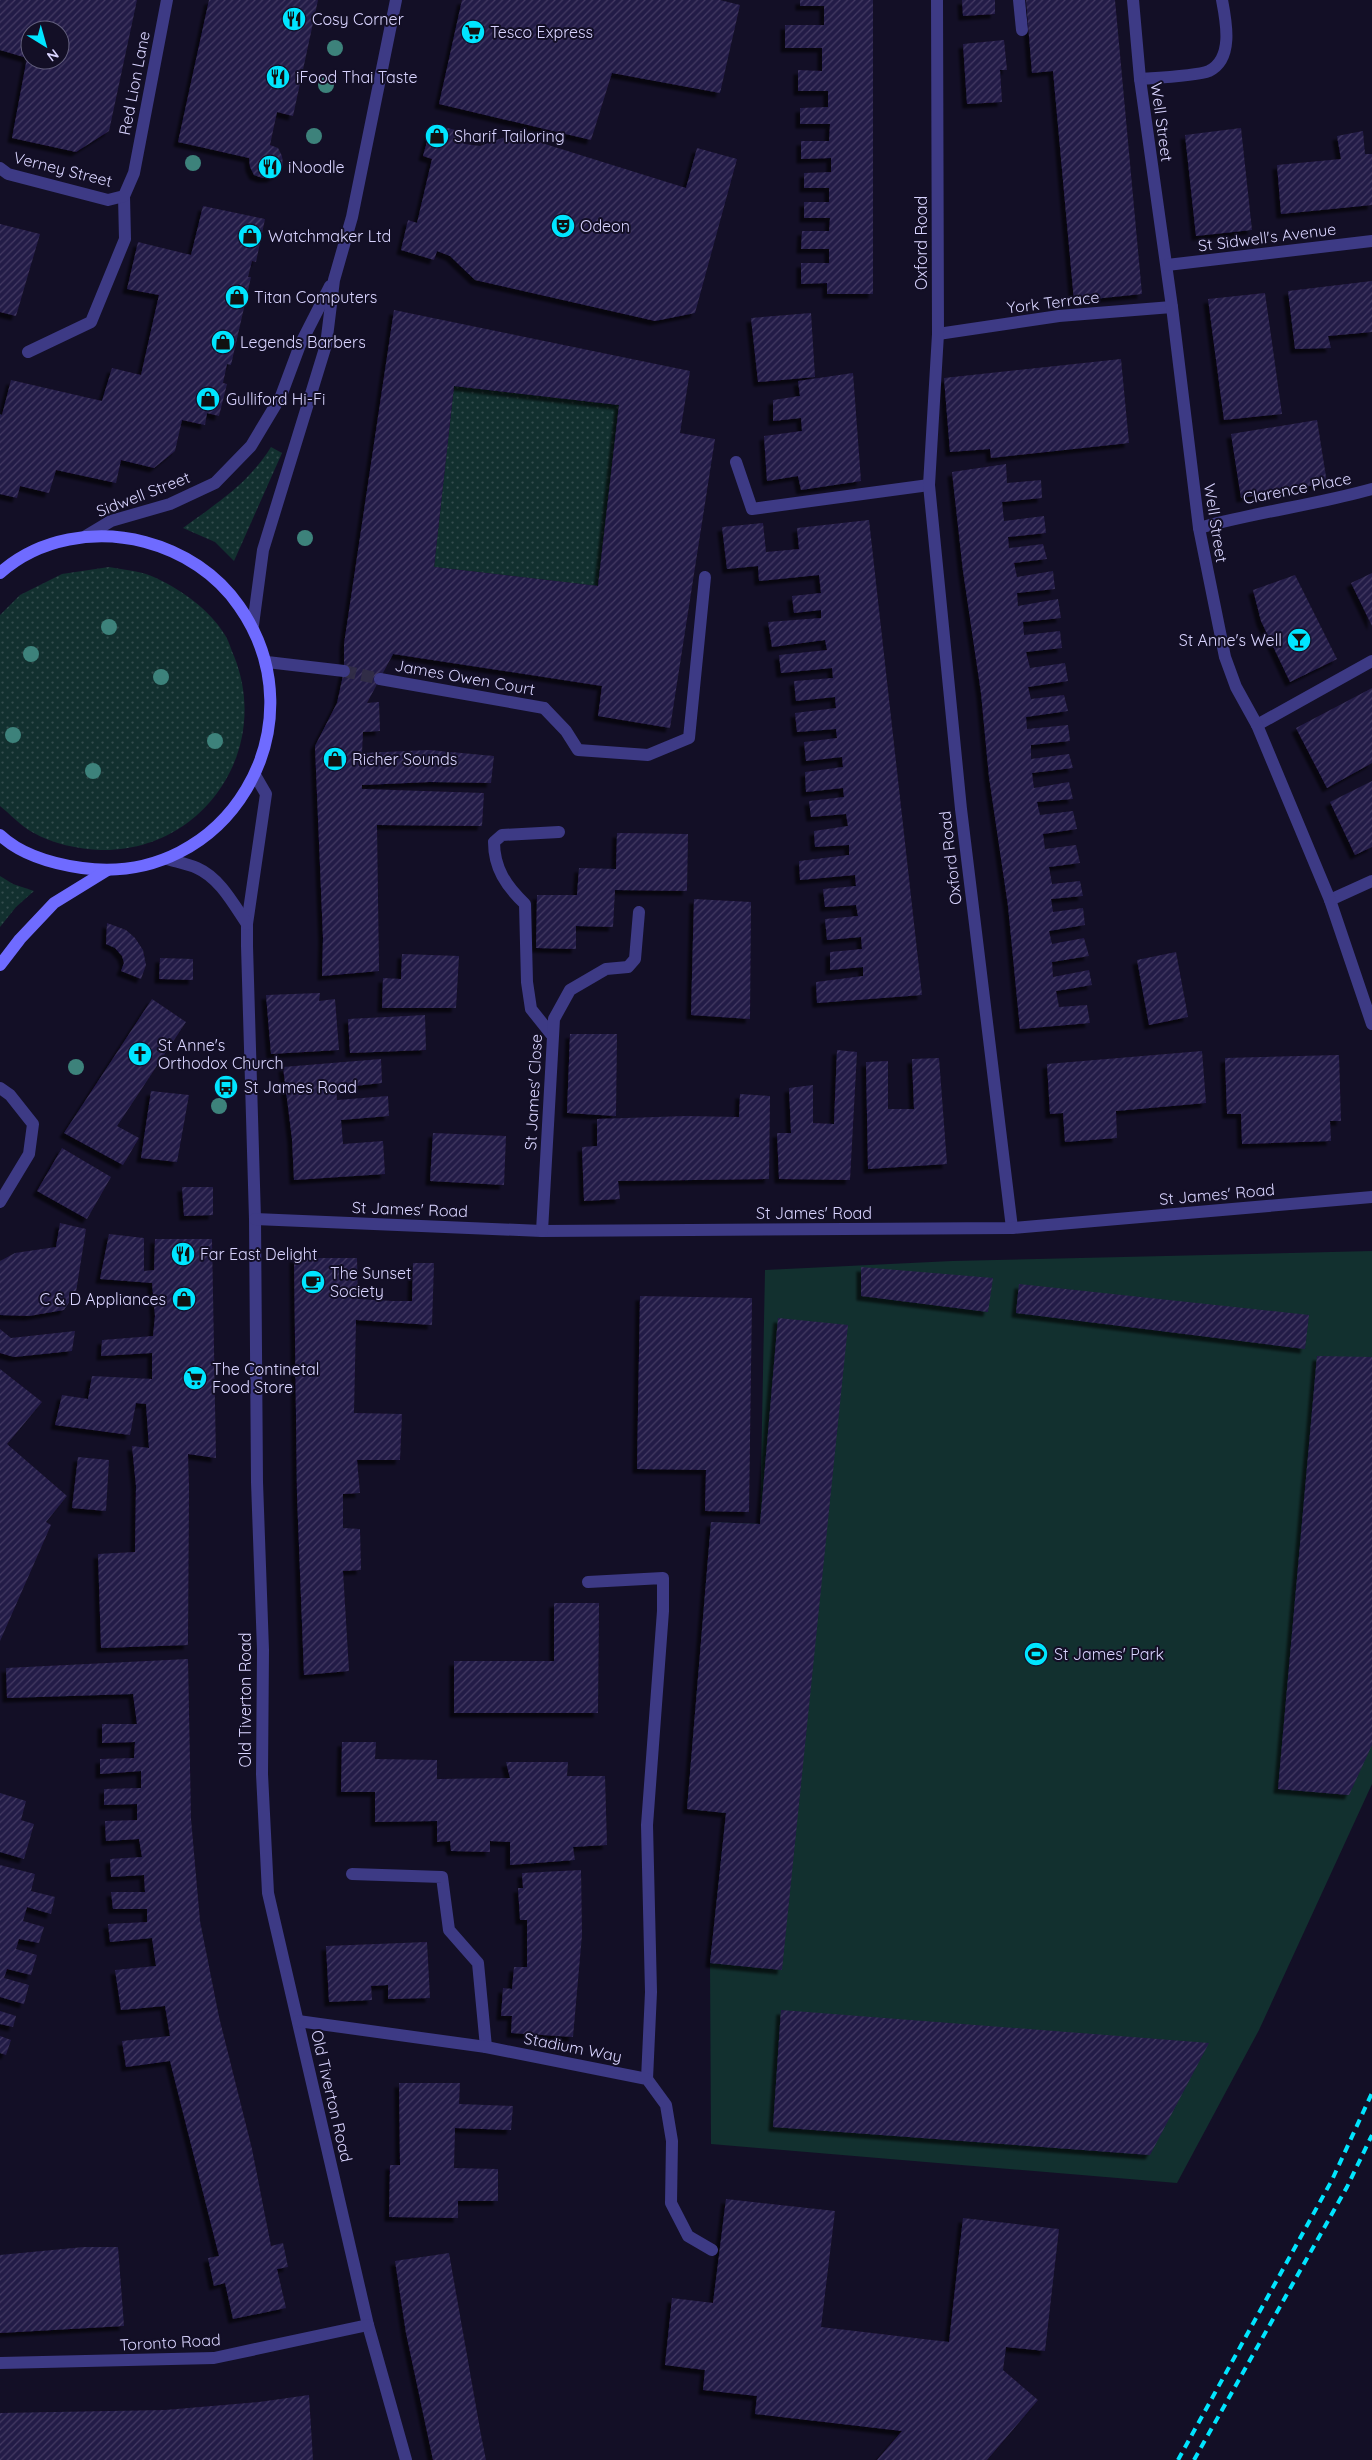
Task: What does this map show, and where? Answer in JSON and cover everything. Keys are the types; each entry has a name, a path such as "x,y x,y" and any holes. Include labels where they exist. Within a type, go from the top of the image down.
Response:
{"main road":[{"path":"0,835 7,841 54,864 106,871 137,868 167,859 209,833 233,810 255,775 268,738 272,700 266,662 252,625 229,592 200,565 165,547 126,537 86,536 46,545 3,566"},
{"path":"0,965 20,939 54,903 106,871"}],"street":[{"name":"Red Lion Lane","path":"134,173 167,0"},
{"name":"Sidwell Street","path":"252,625 264,550 326,344 334,280 352,217 396,0"},
{"name":"Oxford Road","path":"936,0 938,334 929,485 961,809 1012,1228"},
{"path":"1019,0 1022,30"},
{"name":"Well Street","path":"1134,0 1140,79 1167,265 1199,528 1225,657 1236,686 1257,725 1330,900 1372,1024"},
{"path":"1140,79 1209,71 1223,56 1227,28 1222,0"},
{"name":"Verney Street","path":"0,168 8,174 108,200 124,196 134,173"},
{"path":"28,352 91,322 124,239 124,196"},
{"name":"St Sidwell's Avenue","path":"1167,265 1372,241"},
{"name":"Sidwell Street","path":"86,536 112,521 170,504 214,483 251,446 281,396 300,345 334,280"},
{"name":"York Terrace","path":"938,334 1059,316 1172,307"},
{"path":"736,462 752,509 929,485"},
{"name":"Clarence Place","path":"1199,528 1242,516 1338,498 1372,489"},
{"name":"James Owen Court","path":"380,680 544,708 566,731 578,750 648,755 689,738 705,577"},
{"path":"1257,725 1372,661"},
{"path":"266,662 344,671"},
{"name":"Old Tiverton Road","path":"255,775 266,794 248,924 255,1219 256,1482 263,1650 262,1784 268,1893 368,2325 406,2460"},
{"path":"551,1034 531,1010 527,982 525,904 503,879 494,859 494,842 502,835 559,832"},
{"path":"167,859 198,869 210,877 222,889 248,924"},
{"path":"1330,900 1372,882"},
{"name":"St James' Close","path":"542,1231 551,1034 554,1019 570,990 606,969 628,967 635,959 639,912"},
{"path":"0,1088 10,1095 33,1124 29,1154 0,1202"},
{"name":"St James' Road","path":"255,1219 542,1231 1012,1228 1372,1197"},
{"path":"588,1582 663,1578 663,1611 647,1825 651,1992 647,2079 666,2104 672,2141 671,2203 688,2236 712,2250"},
{"path":"352,1874 442,1877 448,1930 478,1963 486,2047"},
{"name":"Stadium Way","path":"298,2022 486,2047 647,2079"},
{"name":"Toronto Road","path":"0,2363 214,2358 368,2325"}],"green space":[{"path":"454,386 619,405 598,586 434,567"},
{"path":"271,447 282,453 234,561 215,542 183,528 242,482"},
{"path":"109,567 139,572 156,578 195,602 219,626 234,656 243,691 244,726 236,759 220,789 198,814 170,834 138,846 101,850 66,845 48,840 24,827 0,806 0,615 20,595 62,574"},
{"path":"0,876 13,884 34,891 16,907 0,927"},
{"name":"St James' Park","path":"1372,1251 1372,1784 1259,2030 1177,2183 711,2144 710,1963 726,1813 687,1809 711,1522 760,1524 765,1270 952,1261"}],"building":[{"path":"0,0 137,0 109,131 76,152 12,138 25,70 70,70 70,20 20,20 20,56 0,50"},
{"path":"209,0 318,0 293,116 277,112 270,145 278,148 282,156 283,165 279,173 271,178 262,178 254,175 250,167 249,158 178,142"},
{"path":"462,0 720,0 740,5 720,93 612,73 591,140 439,104"},
{"path":"800,0 873,0 873,294 827,294 827,283 801,284 801,263 829,263 829,249 801,249 802,231 829,231 830,218 804,218 804,202 829,202 829,188 804,188 804,173 831,172 831,158 801,159 801,141 829,141 830,124 800,124 800,108 828,107 828,91 798,91 798,70 822,71 822,48 785,48 785,25 824,25 824,6 800,6"},
{"path":"962,0 995,0 995,14 963,16"},
{"path":"1026,0 1115,0 1142,294 1074,301 1053,71 1032,73"},
{"path":"1004,40 1007,70 1000,70 1002,102 967,104 963,44"},
{"name":"Odeon","path":"432,124 467,133 465,144 480,146 513,134 686,188 697,148 737,159 695,313 655,321 475,280 450,256 437,251 434,260 401,250 408,220 417,223 432,159 423,156"},
{"path":"1241,128 1252,230 1196,236 1185,135"},
{"path":"1363,131 1365,154 1372,154 1372,205 1281,214 1277,165 1341,159 1337,136"},
{"path":"203,206 265,219 256,262 252,261 248,277 251,277 231,365 227,364 223,383 227,384 219,416 207,413 205,425 182,420 175,451 154,468 121,460 116,483 56,470 49,493 20,486 17,498 0,494 0,414 2,415 11,380 102,401 112,368 141,375 159,295 127,289 138,242 191,255"},
{"path":"0,224 40,234 16,316 0,312"},
{"path":"1372,281 1372,332 1328,336 1331,348 1295,349 1288,291"},
{"path":"1265,293 1282,414 1224,420 1208,299"},
{"path":"394,310 690,371 680,433 715,439 670,728 598,716 602,686 393,654 367,703 379,702 380,731 363,732 362,753 429,750 494,756 491,783 430,782 362,785 362,789 484,793 482,826 377,825 379,971 322,976 323,938 315,746 337,703 344,671 344,644","holes":["454,386 619,405 598,586 434,567"]},
{"path":"811,313 815,377 758,382 751,318"},
{"path":"1121,359 1129,443 991,458 990,449 950,452 944,378"},
{"path":"853,373 861,481 801,490 798,476 767,481 764,436 802,431 801,418 773,421 773,400 800,396 798,381"},
{"path":"1317,420 1327,483 1241,498 1231,434"},
{"path":"1006,464 1007,483 1041,480 1042,498 1002,502 1004,521 1044,516 1046,533 1008,537 1009,548 1043,544 1047,559 1014,563 1017,577 1053,571 1055,589 1017,593 1018,606 1058,599 1061,618 1023,622 1024,635 1060,631 1062,648 1026,652 1030,668 1065,663 1068,681 1028,687 1031,699 1064,695 1068,711 1026,717 1027,729 1068,725 1070,741 1031,745 1031,759 1069,754 1073,768 1032,773 1034,788 1069,782 1073,799 1037,802 1040,815 1073,811 1077,829 1043,834 1045,849 1076,845 1080,863 1049,867 1052,884 1080,881 1083,896 1051,899 1053,912 1083,908 1085,925 1049,931 1052,944 1084,938 1089,956 1052,962 1053,977 1089,970 1092,985 1056,991 1059,1007 1087,1005 1090,1023 1020,1029 1008,906 989,777 981,693 963,571 952,472"},
{"path":"869,520 922,995 817,1003 816,982 863,976 863,967 830,970 830,952 862,949 861,937 827,940 825,919 858,916 856,905 825,907 823,889 856,886 855,875 800,880 799,861 849,855 849,845 815,847 814,831 848,826 846,814 811,817 809,801 844,797 843,788 806,792 805,772 843,767 842,757 806,761 804,742 837,738 836,729 797,732 795,713 836,708 835,697 796,701 794,681 833,678 832,668 781,673 779,655 827,650 825,640 772,647 768,622 821,618 821,610 794,613 792,596 821,593 819,575 759,581 758,566 727,569 722,527 763,523 766,552 799,549 797,528"},
{"path":"1372,573 1372,626 1351,583"},
{"name":"St Anne's Well","path":"1295,575 1337,659 1290,682 1261,621 1253,590"},
{"path":"1372,688 1372,763 1327,788 1296,728"},
{"path":"1372,781 1372,847 1355,855 1330,802"},
{"path":"617,833 688,834 687,891 615,890 613,927 576,926 576,949 536,948 537,895 577,895 579,868 616,869"},
{"path":"694,899 751,902 750,1019 691,1015"},
{"path":"107,923 126,930 135,938 143,950 146,965 141,979 121,971 124,963 122,956 115,948 106,944"},
{"path":"1176,952 1188,1017 1149,1025 1137,960"},
{"path":"402,954 459,956 456,1008 382,1008 383,978 401,979"},
{"path":"160,958 193,959 193,980 159,979"},
{"path":"320,993 319,1001 335,999 339,1050 271,1054 266,995"},
{"path":"152,999 186,1022 117,1126 139,1138 123,1165 64,1133"},
{"path":"425,1015 426,1050 350,1053 348,1019"},
{"path":"570,1034 617,1034 616,1116 567,1113"},
{"path":"837,1050 857,1052 850,1180 779,1179 777,1133 791,1133 789,1088 813,1085 813,1123 834,1124"},
{"path":"1202,1051 1206,1103 1116,1111 1117,1138 1065,1142 1063,1113 1050,1114 1047,1064"},
{"path":"1339,1055 1341,1121 1330,1121 1331,1141 1242,1144 1241,1114 1227,1114 1225,1058"},
{"path":"939,1058 947,1164 868,1169 866,1062 888,1061 888,1109 914,1109 912,1059"},
{"path":"381,1059 382,1083 336,1088 337,1100 388,1096 389,1116 341,1120 343,1144 383,1141 385,1174 294,1180 292,1139 283,1067"},
{"path":"151,1091 189,1095 177,1162 141,1158"},
{"path":"740,1094 770,1096 769,1179 618,1181 620,1199 584,1201 582,1147 597,1146 597,1119 686,1116 739,1117"},
{"path":"433,1133 506,1136 504,1185 430,1181"},
{"path":"62,1148 111,1177 87,1219 37,1191"},
{"path":"182,1187 213,1187 213,1215 184,1216"},
{"path":"60,1223 86,1229 76,1292 64,1310 29,1316 0,1315 0,1261 15,1253 56,1247"},
{"path":"109,1234 144,1238 144,1271 154,1270 155,1239 212,1239 216,1458 188,1454 188,1645 101,1648 98,1554 135,1552 136,1486 132,1446 149,1448 146,1404 136,1403 130,1435 55,1425 62,1395 88,1399 92,1376 152,1379 152,1353 101,1356 102,1340 153,1336 155,1316 152,1283 100,1279"},
{"path":"294,1258 357,1258 358,1299 393,1301 412,1301 413,1263 434,1263 432,1325 356,1320 354,1413 402,1414 400,1460 357,1460 360,1493 343,1494 343,1528 360,1529 361,1570 343,1571 349,1671 304,1675 297,1495"},
{"path":"861,1267 993,1278 988,1312 861,1296"},
{"path":"1019,1284 1309,1315 1305,1349 1016,1313"},
{"path":"640,1296 752,1298 749,1512 705,1511 706,1470 637,1469"},
{"path":"778,1318 848,1325 782,1970 710,1963 726,1813 687,1809 711,1522 760,1524"},
{"path":"0,1329 11,1338 75,1331 72,1351 14,1357 0,1353"},
{"path":"1317,1356 1372,1357 1372,1745 1349,1795 1278,1789"},
{"path":"0,1369 42,1402 7,1444 67,1496 46,1522 51,1525 0,1641"},
{"path":"78,1457 109,1460 106,1511 72,1508"},
{"path":"554,1603 599,1603 598,1713 454,1713 454,1661 554,1661"},
{"path":"188,1659 191,1819 200,1921 219,2017 252,2149 271,2246 283,2243 288,2267 277,2269 286,2308 233,2319 225,2283 214,2286 208,2258 219,2256 170,2061 126,2067 122,2041 170,2036 165,2006 121,2010 115,1970 156,1966 152,1938 110,1942 108,1924 147,1922 147,1909 113,1909 111,1892 145,1892 144,1875 111,1877 110,1859 142,1857 139,1839 106,1841 105,1821 137,1820 137,1804 104,1805 104,1789 141,1788 141,1771 100,1774 100,1759 134,1758 135,1742 102,1743 102,1724 137,1724 133,1694 7,1698 6,1668"},
{"path":"342,1742 376,1742 375,1759 437,1760 437,1779 510,1778 506,1762 568,1762 567,1776 605,1776 607,1845 573,1847 575,1860 510,1865 510,1842 490,1841 490,1852 451,1851 450,1841 437,1842 437,1821 375,1822 375,1792 341,1792"},
{"path":"0,1793 26,1801 21,1820 34,1824 24,1859 0,1852"},
{"path":"0,1865 35,1874 31,1891 55,1897 51,1914 27,1907 23,1921 44,1927 39,1943 19,1939 16,1949 37,1955 31,1975 7,1969 4,1978 29,1985 24,2004 0,1997"},
{"path":"581,1870 582,1935 573,2037 511,2033 512,2016 501,2016 503,1988 512,1989 514,1967 527,1967 527,1920 520,1920 518,1888 523,1888 522,1873"},
{"path":"427,1942 430,1998 388,1999 388,1985 371,1986 372,2000 329,2002 326,1946"},
{"path":"781,2010 1209,2043 1150,2155 773,2127"},
{"path":"0,2011 16,2016 13,2027 0,2024"},
{"path":"0,2036 11,2040 6,2055 0,2053"},
{"path":"399,2083 460,2083 459,2104 513,2106 511,2130 455,2128 454,2168 498,2169 498,2201 458,2201 458,2218 389,2217 390,2165 400,2165"},
{"path":"726,2199 835,2211 821,2327 949,2342 963,2218 1059,2229 1045,2351 1006,2347 1003,2370 1038,2400 987,2460 877,2460 902,2431 755,2414 757,2396 703,2390 705,2370 665,2365 672,2298 713,2303"},
{"path":"84,2247 118,2247 124,2326 0,2333 0,2255"},
{"path":"449,2253 486,2460 433,2460 406,2333 395,2261"},
{"path":"309,2395 313,2460 0,2460 0,2413 165,2410 259,2402"}],"tunnel":[{"path":"344,671 380,679"}],"railway":[{"path":"1178,2460 1332,2180 1372,2093"},
{"path":"1194,2460 1347,2187 1372,2135"}],"place":[{"name":"Cosy Corner","path":"294,19"},
{"name":"Tesco Express","path":"473,32"},
{"name":"iFood Thai Taste","path":"278,77"},
{"name":"Sharif Tailoring","path":"437,136"},
{"name":"iNoodle","path":"270,167"},
{"name":"Odeon","path":"563,226"},
{"name":"Watchmaker Ltd","path":"250,236"},
{"name":"Titan Computers","path":"237,297"},
{"name":"Legends Barbers","path":"223,342"},
{"name":"Gulliford Hi-Fi","path":"208,399"},
{"name":"St Anne's Well","path":"1299,640"},
{"name":"Richer Sounds","path":"335,759"},
{"name":"St Anne's Orthodox Church","path":"140,1054"},
{"name":"St James Road","path":"226,1087"},
{"name":"Far East Delight","path":"183,1254"},
{"name":"The Sunset Society","path":"313,1282"},
{"name":"C & D Appliances","path":"184,1299"},
{"name":"The Continetal Food Store","path":"195,1378"},
{"name":"St James' Park","path":"1036,1654"}]}
